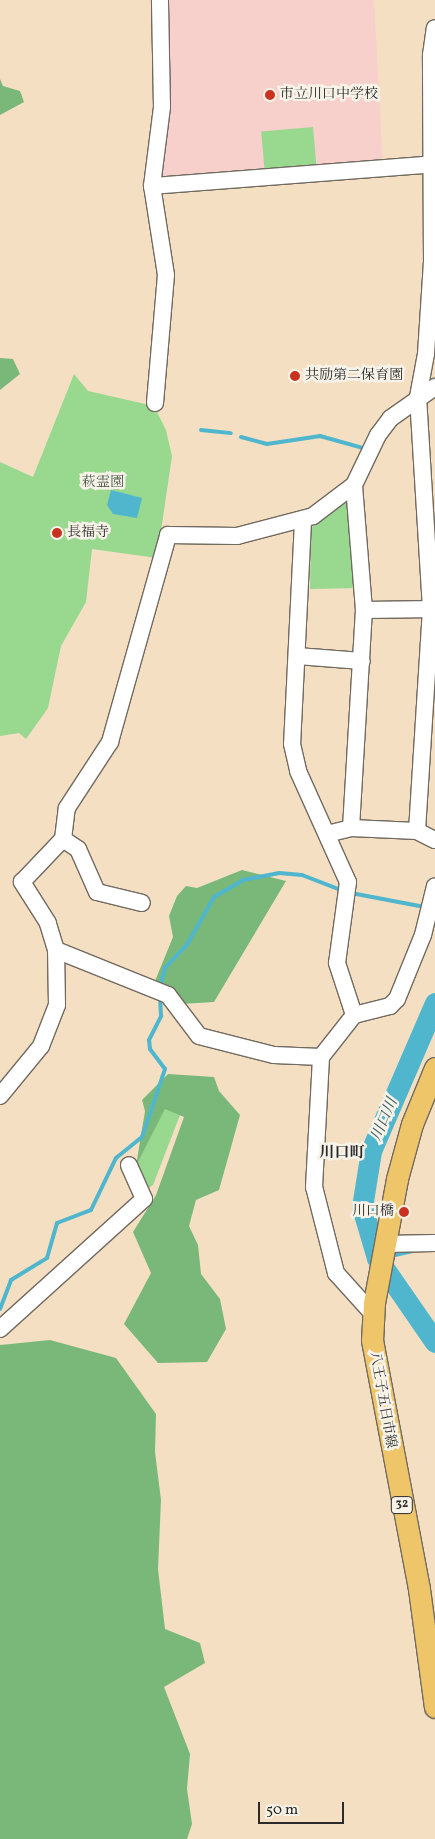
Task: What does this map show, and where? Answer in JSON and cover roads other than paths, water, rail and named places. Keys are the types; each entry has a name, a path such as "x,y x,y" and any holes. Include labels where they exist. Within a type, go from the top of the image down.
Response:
{"main road":[{"name":"八王子五日市線","path":"435,1068 403,1152 373,1308 376,1380 416,1568 435,1705"}],"street":[{"path":"155,403 166,275 152,186 162,107 160,0"},
{"path":"418,832 433,609 418,397 427,338 435,164 431,55 435,28"},
{"path":"152,186 435,164"},
{"path":"351,828 364,610 354,485 378,434 418,397 435,386"},
{"path":"0,1096 51,1028 57,1005 56,950 48,923 22,882 63,839 67,808 110,742 168,535 237,536 303,520 354,485"},
{"path":"303,520 297,656 292,716 295,763 327,834 349,893 337,963 354,1016"},
{"path":"364,610 433,609"},
{"path":"297,656 362,661"},
{"path":"327,834 351,828 418,832 435,840"},
{"path":"63,839 78,849 97,892 142,903"},
{"path":"373,1308 336,1273 316,1195 321,1057 354,1016 390,1006 398,999 435,886"},
{"path":"56,950 164,993 199,1036 274,1054 321,1057"},
{"path":"0,1329 144,1198 129,1165"},
{"path":"385,1244 435,1243"}],"water":[{"path":"111,490 142,498 137,518 113,514 107,505"}],"waterway":[{"path":"201,430 231,433"},
{"path":"241,437 267,444 320,436 363,448"},
{"path":"160,986 165,968 188,943 214,897 243,880 279,873 302,875 341,890"},
{"path":"351,893 425,907"},
{"path":"0,1309 11,1280 47,1258 57,1223 91,1210 116,1158 142,1137 165,1069 150,1049 149,1040 161,1016 160,996"},
{"name":"川口川","path":"435,1003 371,1151 362,1207 377,1258 435,1342"},
{"path":"395,1255 413,1251"}],"place":[{"name":"市立川口中学校","path":"270,95"},
{"name":"共励第二保育園","path":"295,376"},
{"name":"長福寺","path":"57,533"},
{"name":"川口橋","path":"404,1212"}],"district":[{"name":"川口町","path":"342,1154"}],"park label":[{"name":"萩霊園","path":"103,483"}]}
